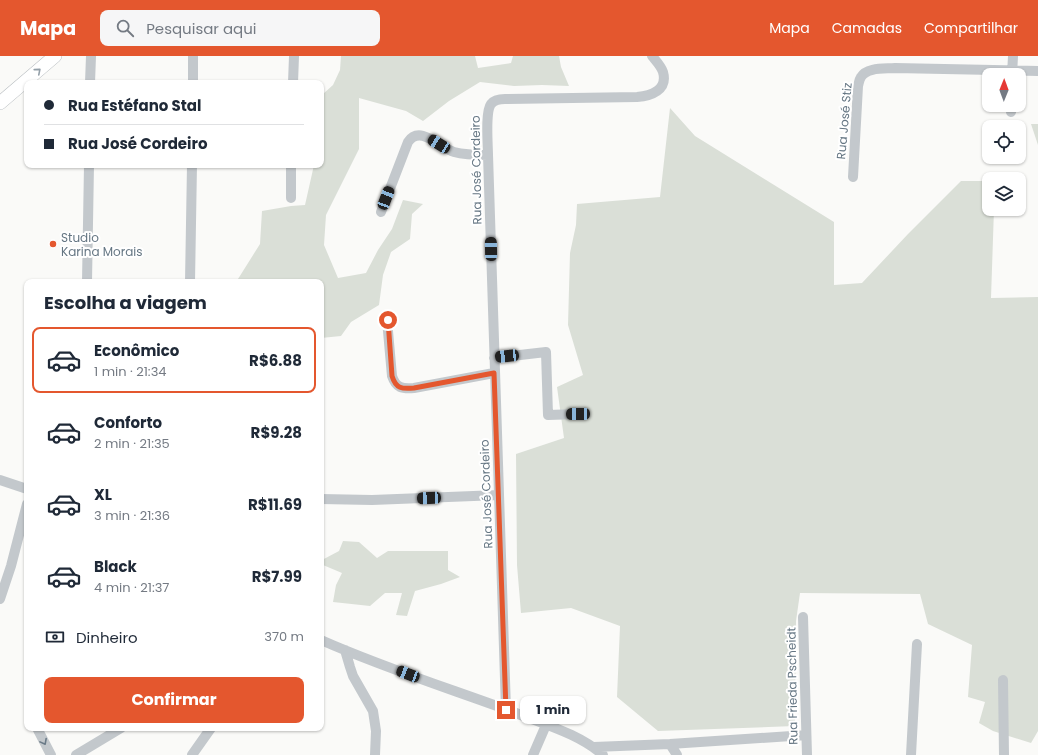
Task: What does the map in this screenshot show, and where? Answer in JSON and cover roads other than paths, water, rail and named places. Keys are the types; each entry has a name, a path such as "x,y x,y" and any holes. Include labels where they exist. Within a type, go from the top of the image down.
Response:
{"main road":[{"path":"27,80 55,56"},
{"path":"0,103 24,82"}],"street":[{"path":"90,80 91,56"},
{"path":"193,80 194,56"},
{"path":"293,80 294,56"},
{"name":"Rua José Cordeiro","path":"506,710 494,373 488,111 491,104 497,100 515,98 644,97 650,95 660,88 663,84 664,78 660,66 652,56"},
{"path":"1012,68 1013,56"},
{"name":"Rua José Stiz","path":"853,177 858,86 862,75 867,72 895,68 982,72"},
{"path":"1026,72 1038,71"},
{"path":"381,212 410,138 415,136 424,136 447,150 464,154 488,155"},
{"path":"87,279 89,168"},
{"path":"190,279 192,168"},
{"path":"291,198 292,168"},
{"path":"388,320 392,376 397,386 402,388 414,388 494,373"},
{"path":"494,358 546,352 548,415 578,414"},
{"path":"0,480 24,488"},
{"path":"324,499 372,500 499,495"},
{"path":"0,599 11,566 24,516"},
{"name":"Rua Frieda Pscheidt","path":"803,617 806,755"},
{"path":"324,641 571,734 594,747 604,755"},
{"path":"911,755 917,644"},
{"path":"345,650 353,676 373,711 376,730 375,755"},
{"path":"1003,680 1004,755"},
{"path":"533,755 546,725"},
{"path":"39,731 51,755"},
{"path":"76,755 116,731"},
{"path":"192,755 210,731"},
{"path":"594,747 670,744 806,735"},
{"path":"670,744 677,755"}],"place":[{"name":"Studio Karina Morais","path":"53,244"}]}
